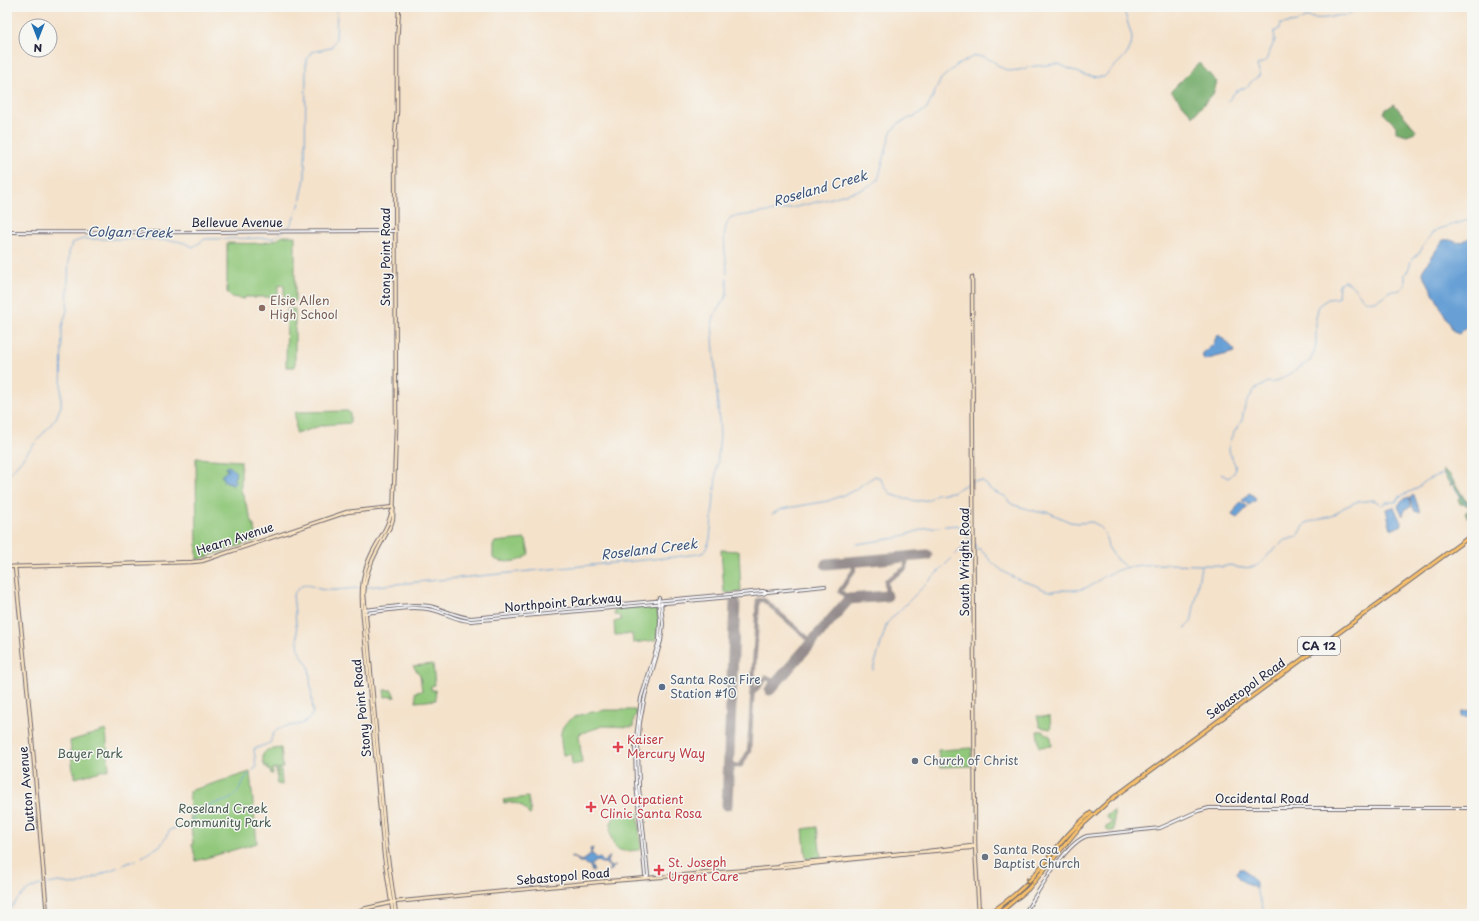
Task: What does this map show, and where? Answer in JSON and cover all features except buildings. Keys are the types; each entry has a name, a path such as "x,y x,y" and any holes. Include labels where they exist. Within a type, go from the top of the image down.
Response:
{"main road":[{"name":"Stony Point Road","path":"394,914 362,591 364,573 371,554 386,530 394,507 396,432 395,136 397,112 396,54 399,7"},
{"name":"South Wright Road","path":"972,277 975,846 980,914"},
{"name":"Hearn Avenue","path":"7,567 202,561 351,511 394,507"},
{"name":"Sebastopol Road","path":"988,914 1005,903 1029,881 1076,826 1472,534"},
{"name":"Dutton Avenue","path":"15,567 46,914"},
{"name":"Stony Point Road","path":"364,612 384,850 393,902"},
{"name":"Sebastopol Road","path":"998,914 1028,889 1082,825 1109,801"},
{"name":"Sebastopol Road","path":"349,914 393,902 836,862 975,846"},
{"path":"387,873 389,879 391,880"},
{"path":"979,908 983,912 987,912 1005,903"}],"street":[{"name":"Bellevue Avenue","path":"7,232 188,231 277,233 396,231"},
{"name":"Northpoint Parkway","path":"364,612 421,608 433,610 459,620 471,621 825,586"},
{"path":"647,878 645,875 636,783 635,747 641,698 658,641 660,629 660,602"},
{"name":"Occidental Road","path":"1024,914 1050,874 1070,848 1077,841 1087,836 1158,829 1198,811 1212,808 1472,808"}],"green space":[{"path":"1199,63 1217,82 1213,94 1193,116 1171,91"},
{"path":"1394,104 1416,130 1415,132 1407,135 1396,132 1396,126 1384,114 1385,110"},
{"path":"283,236 295,236 295,301 284,301 284,285 278,286 278,297 255,297 255,299 254,297 245,297 244,299 231,297 227,292 227,243 264,243"},
{"path":"287,309 295,309 295,367 286,367"},
{"path":"348,411 350,413 350,423 323,425 296,434 296,412"},
{"path":"196,458 241,461 241,490 258,538 257,540 197,560"},
{"path":"1443,470 1450,475 1465,500 1472,501 1472,512 1469,517 1467,517 1465,513 1471,508 1465,504 1460,504 1458,499 1460,496 1452,482 1451,486 1442,471"},
{"path":"525,539 529,553 522,559 507,562 493,558 493,546 495,542"},
{"path":"721,550 739,551 741,592 726,593 724,591"},
{"path":"654,605 657,607 659,624 656,640 633,643 632,634 615,635 614,622 621,620 620,616 614,615 615,609"},
{"path":"433,664 435,685 431,686 431,690 435,690 436,700 416,702 415,692 422,691 420,675 413,666"},
{"path":"384,690 392,690 395,697 385,697"},
{"path":"605,710 635,710 637,713 634,718 633,727 603,726 579,734 582,763 572,765 571,754 563,755 561,733 563,727 572,718"},
{"path":"1037,716 1050,717 1051,729 1040,727"},
{"name":"Bayer Park","path":"106,730 109,769 75,778 70,741"},
{"path":"1037,731 1043,731 1051,737 1052,746 1039,747"},
{"path":"281,748 283,768 272,769 273,774 271,774 267,766 265,767 263,754 267,750"},
{"path":"972,748 971,766 940,767 938,750"},
{"path":"276,769 281,769 282,785 277,784 277,777 279,776 276,776 276,773 279,772 276,772"},
{"name":"Roseland Creek Community Park","path":"250,772 257,843 196,861 192,844 189,791"},
{"path":"528,797 531,814 529,815 519,804 504,803 503,800"},
{"path":"1114,811 1114,831 1108,831 1105,828 1112,823 1106,816"},
{"path":"636,812 638,814 641,848 639,850 620,850 615,846 611,837 610,832 612,822 619,814"},
{"path":"817,827 821,857 806,859 803,829"}],"water":[{"path":"1472,236 1472,321 1459,334 1454,332 1423,274 1423,270 1443,240 1462,242"},
{"path":"1217,335 1219,335 1234,349 1235,352 1204,360 1202,354 1213,345"},
{"path":"229,466 236,472 233,480 236,481 233,485 231,485 231,482 223,482 224,478 221,476 228,470 225,469 226,467"},
{"path":"1249,493 1253,495 1256,500 1249,505 1242,500"},
{"path":"1413,494 1420,512 1414,510 1410,498"},
{"path":"1409,497 1411,507 1405,509 1403,516 1398,506 1402,500"},
{"path":"1240,502 1247,506 1247,508 1237,518 1232,515"},
{"path":"1394,507 1402,525 1391,530 1386,509"},
{"path":"1472,710 1472,718 1461,717 1462,711"},
{"path":"593,848 591,854 596,858 600,858 604,862 610,856 607,861 608,865 612,867 616,866 612,868 612,870 608,871 610,868 605,863 597,861 591,865 594,871 592,872 590,866 583,862 579,862 575,858 581,861 587,858 591,853 590,849"},
{"path":"1239,869 1244,869 1256,882 1256,888 1241,880 1236,872"}],"waterway":[{"name":"Colgan Creek","path":"7,477 56,418 61,406 62,327 67,310 69,253 72,243 83,239 147,239 181,242 193,247 205,239 273,238 290,226 300,203 305,178 306,62 311,52 331,48 336,39 337,7"},
{"name":"Roseland Creek","path":"727,274 724,237 727,223 731,217 783,210 863,189 872,184 878,180 891,132 899,123 927,109 941,79 956,66 974,56 984,57 1009,71 1035,66 1058,64 1084,75 1104,77 1127,54 1131,46 1132,37 1123,7"},
{"path":"1248,86 1260,75 1257,65 1265,62 1275,40 1274,32 1279,29 1281,24 1297,22 1307,17 1328,18 1350,15 1358,7"},
{"path":"1228,101 1235,92 1246,87"},
{"path":"1407,273 1412,259 1420,252 1432,233 1438,229 1472,219"},
{"path":"1221,474 1228,478 1235,470 1236,467 1229,451 1230,439 1241,422 1244,409 1254,391 1267,382 1271,383 1279,380 1310,361 1316,345 1316,317 1319,305 1328,299 1338,298 1339,284 1343,281 1348,282 1366,301 1371,302 1377,300 1390,291 1400,290 1405,285 1405,274"},
{"name":"Roseland Creek","path":"366,587 674,557 705,552 710,539 720,435 712,324 715,314 727,295 727,278"},
{"path":"1382,505 1386,502 1396,502 1399,497 1416,489 1428,479 1442,474"},
{"path":"1444,474 1449,478 1464,502 1472,504"},
{"path":"772,514 782,509 828,501 851,492 875,476 880,478 891,494 916,501 928,500 936,494 953,492 972,481"},
{"path":"974,481 983,481 991,490 1006,497 1010,503 1014,505 1038,512 1048,512 1070,522 1092,522 1103,530"},
{"path":"1106,576 1117,570 1130,567 1159,564 1215,565 1222,567 1230,565 1240,568 1254,567 1261,563 1284,541 1298,536 1306,523 1332,516 1343,508 1356,502 1374,500 1380,504"},
{"path":"857,544 896,538 927,528 957,525 972,543 961,549 887,623 873,670"},
{"path":"1105,533 1108,547 1117,560 1126,567"},
{"path":"975,544 975,549 980,549 991,561"},
{"path":"992,562 1011,576 1051,591 1084,588 1094,584 1104,576"},
{"path":"1185,628 1191,622 1201,566"},
{"name":"Roseland Creek","path":"253,770 256,768 254,749 270,743 273,734 283,727 305,722 313,712 309,667 299,651 293,595 298,589 305,585 327,590 360,588"},
{"name":"Roseland Creek","path":"142,857 161,845 170,830 191,822 194,814 201,808 221,802 235,795 249,774"},
{"name":"Roseland Creek","path":"123,865 136,860"},
{"name":"Roseland Creek","path":"48,884 59,882 77,885 118,867"},
{"name":"Roseland Creek","path":"7,913 22,895 41,885"},
{"path":"1256,888 1265,914"}],"taxiway":[{"path":"887,596 886,581 906,568 906,557"},
{"path":"849,599 840,591 854,570 853,562"},
{"path":"728,768 741,765 749,751 758,600 764,600 812,642"},
{"path":"753,693 767,677 775,684"}],"runway":[{"path":"826,564 927,555"},
{"path":"770,690 849,599 887,596"},
{"path":"727,805 735,602"}],"place":[{"name":"Elsie Allen High School","path":"262,308"},
{"name":"Santa Rosa Fire Station #10","path":"662,687"},
{"name":"Kaiser Mercury Way","path":"618,747"},
{"name":"Church of Christ","path":"915,761"},
{"name":"VA Outpatient Clinic Santa Rosa","path":"591,807"},
{"name":"Santa Rosa Baptist Church","path":"985,857"},
{"name":"St. Joseph Urgent Care","path":"659,870"}]}
